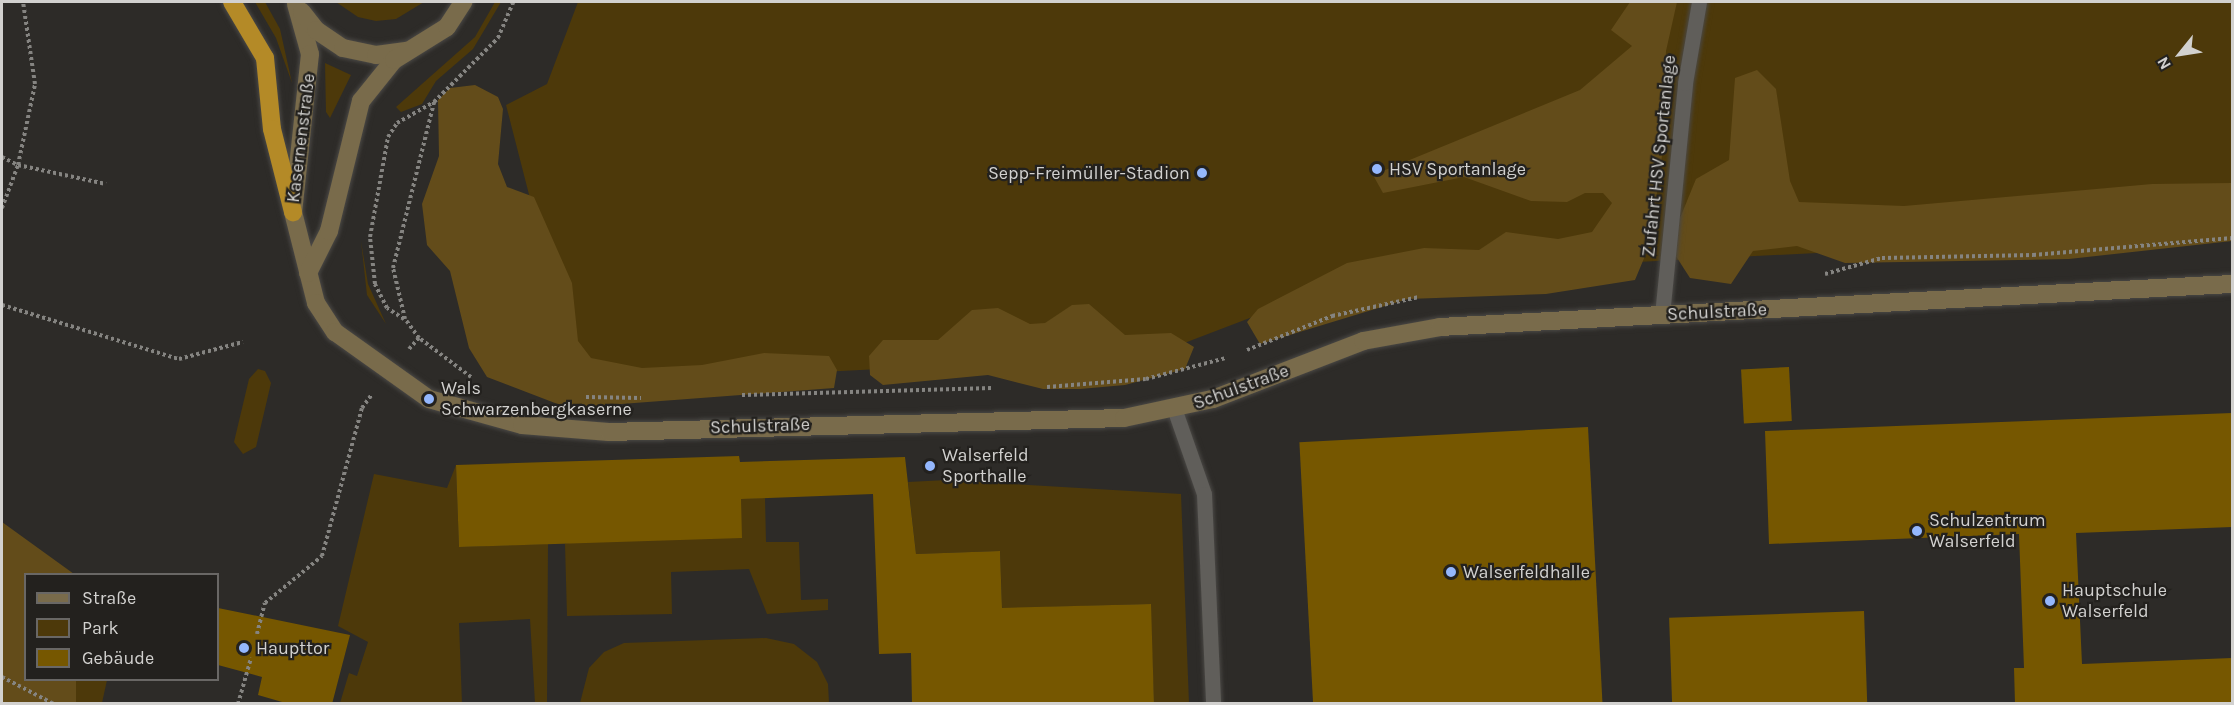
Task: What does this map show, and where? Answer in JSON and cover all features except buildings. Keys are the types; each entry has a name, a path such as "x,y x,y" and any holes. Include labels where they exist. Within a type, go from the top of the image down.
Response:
{"highway":[{"path":"232,2 265,58 272,129 293,212"}],"street":[{"name":"Kasernenstraße","path":"308,273 328,231 361,101 377,78 408,51 447,27 463,2"},
{"name":"Kasernenstraße","path":"296,3 310,54 293,212 308,273"},
{"name":"Kasernenstraße","path":"296,3 316,30 343,48 376,55 408,51"},
{"name":"Schulstraße","path":"308,273 316,303 335,332 388,373 429,399 512,422 609,432 1124,418 1175,411 1363,341 1402,333 1662,315 2232,284"}],"lane":[{"name":"Zufahrt HSV Sportanlage","path":"1662,315 1682,106 1699,2"},
{"path":"1175,411 1204,494 1213,704"}],"path":[{"path":"2,208 18,165 35,84 23,2"},
{"path":"405,319 387,308 375,284 370,237 388,137 397,123 434,102 498,38 513,2"},
{"path":"434,102 395,250 393,268 405,319 418,338 477,380"},
{"path":"2,157 18,165 106,184"},
{"path":"1816,277 1882,258 2033,255 2232,238"},
{"path":"1036,387 1135,380 1196,368 1332,316 1425,296"},
{"path":"2,305 179,358 243,342"},
{"path":"257,634 265,603 322,556 362,408 418,338"},
{"path":"733,396 1003,388"},
{"path":"574,397 647,398"},
{"path":"238,704 251,658"},
{"path":"2,677 54,704"}],"green space":[{"path":"255,2 265,2 280,29 292,83 276,38"},
{"path":"336,2 424,2 396,19 376,21 358,17"},
{"path":"495,2 501,2 473,49 436,81 422,104 401,112 396,107 475,37"},
{"name":"HSV Sportanlage","path":"578,2 2232,2 2232,232 1360,276 1153,355 626,382 571,358 506,105 547,84"},
{"path":"325,63 351,75 330,118 326,112"},
{"path":"361,241 368,284 386,324 367,295"},
{"path":"258,369 265,371 271,383 256,447 243,454 234,442 249,379"},
{"path":"456,465 459,547 548,544 547,703 535,703 530,619 459,623 462,704 340,703 349,673 357,676 368,642 338,626 374,474 447,488"},
{"path":"947,480 1181,494 1189,703 1154,703 1150,604 1046,607 1004,659 1000,551 916,554 908,482"},
{"path":"765,498 766,542 799,542 801,600 828,599 828,610 767,614 749,569 671,572 672,614 567,616 565,544 741,499"},
{"path":"766,638 794,644 817,662 828,684 829,703 580,703 589,668 604,652 624,643"},
{"path":"76,681 107,681 102,703 76,703"}],"shaded area":[{"path":"1630,2 1677,2 1666,51 1663,148 1650,244 1635,280 1546,294 1408,299 1260,344 1247,322 1258,309 1347,263 1424,248 1479,250 1506,232 1558,239 1592,232 1612,203 1603,193 1585,193 1567,202 1531,201 1464,177 1383,193 1373,175 1580,90 1632,46 1611,30"},
{"path":"1757,70 1776,89 1790,181 1799,202 1904,206 2152,184 2232,183 2232,241 2069,259 1845,263 1797,246 1753,251 1731,284 1690,278 1670,247 1673,235 1696,179 1729,160 1735,78"},
{"path":"475,85 498,97 503,109 498,164 507,187 534,197 572,283 578,341 591,358 642,368 702,365 764,353 829,356 837,370 834,388 568,408 487,377 469,348 450,271 427,245 422,204 439,156 438,100 450,88"},
{"path":"1089,304 1125,335 1171,333 1194,347 1185,369 1125,385 1080,389 1043,389 988,375 883,385 870,375 869,356 883,340 938,340 972,310 998,308 1030,324 1045,323 1072,305"},
{"path":"2,522 73,573 24,573 24,681 76,681 76,703 2,703"}],"place":[{"name":"HSV Sportanlage","path":"1377,169"},
{"name":"Sepp-Freimüller-Stadion","path":"1202,173"},
{"name":"Wals Schwarzenbergkaserne","path":"429,399"},
{"name":"Walserfeld Sporthalle","path":"930,466"},
{"name":"Schulzentrum Walserfeld","path":"1917,531"},
{"name":"Walserfeldhalle","path":"1451,572"},
{"name":"Hauptschule Walserfeld","path":"2050,601"},
{"name":"Haupttor","path":"244,648"}]}
